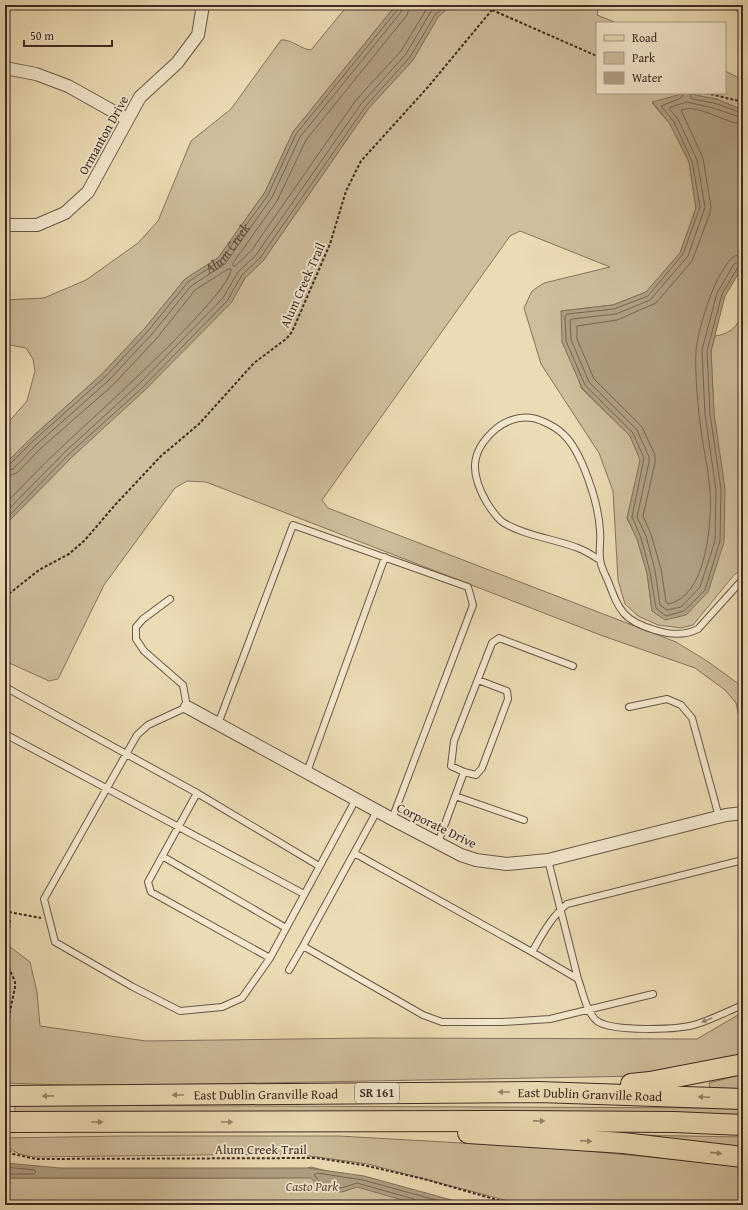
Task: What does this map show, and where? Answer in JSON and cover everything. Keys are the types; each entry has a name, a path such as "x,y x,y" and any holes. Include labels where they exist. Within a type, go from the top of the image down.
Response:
{"main road":[{"path":"538,1092 650,1082 743,1064"},
{"name":"East Dublin Granville Road","path":"7,1096 538,1092 743,1099"},
{"name":"East Dublin Granville Road","path":"10,1122 500,1121 674,1122 743,1125"},
{"path":"296,1122 623,1143 743,1157"}],"street":[{"name":"Ormanton Drive","path":"5,225 37,225 65,213 88,192 127,118 140,97 177,62 198,35 203,5"},
{"path":"5,68 36,74 68,86 127,118"},
{"name":"Corporate Drive","path":"187,707 461,855 488,862 507,864 548,860 719,817 743,813"}],"lane":[{"path":"600,560 579,548 508,526 502,523 490,509 474,476 476,454 497,428 510,420 536,418 563,434 573,446 586,472 593,498 600,530 600,560 618,607 625,617 646,628 663,633 678,635 689,634 698,629 743,579"},
{"path":"218,724 293,525 468,587 473,605 392,819"},
{"path":"307,772 385,557"},
{"path":"170,598 143,619 136,627 136,639 144,651 183,685 187,707 148,725 137,736 44,899 54,942 133,987 180,1011 222,1007 242,998 270,958 356,799"},
{"path":"478,680 507,691 508,698 482,768 476,775 464,772 452,766 454,741 492,643 499,638 573,666"},
{"path":"5,687 197,794 320,866"},
{"path":"629,707 667,699 680,705 692,718 719,817"},
{"path":"5,734 107,789 179,825 304,894"},
{"path":"438,843 464,772"},
{"path":"197,794 148,882 151,892 270,958"},
{"path":"455,796 524,820"},
{"path":"289,970 378,811"},
{"path":"354,853 578,979"},
{"path":"162,856 286,928"},
{"path":"548,860 578,979 588,1009 597,1021 611,1027 653,1028 697,1024 743,1005"},
{"path":"532,952 545,929 560,910 567,904 743,860"},
{"path":"303,946 422,1015 442,1022 503,1022 550,1019 653,994"}],"path":[{"name":"Alum Creek Trail","path":"5,597 39,570 69,554 85,540 115,505 161,456 199,424 254,363 286,339 292,332 330,244 346,191 361,161 428,87 496,5"},
{"path":"492,10 596,56"},
{"path":"710,94 743,102"},
{"path":"5,865 10,924 5,945"},
{"path":"9,912 32,917 49,918"},
{"path":"5,958 15,982 15,987 10,1011 5,1060"},
{"name":"Alum Creek Trail","path":"5,1148 13,1154 36,1159 316,1158 363,1165 424,1179 515,1205"}],"green space":[{"path":"348,5 396,5 293,132 265,192 218,258 185,279 145,328 102,374 30,439 5,464 5,426 27,401 35,371 33,359 26,348 5,344 5,300 44,298 86,280 138,243 158,221 191,141 231,109 281,40 289,41 311,50"},
{"path":"451,5 599,5 597,15 614,22 596,22 596,94 726,94 726,72 743,80 743,110 716,99 652,103 670,124 689,162 696,208 680,253 646,292 613,305 561,311 581,388 630,436 641,460 627,518 637,539 647,573 652,611 714,413 711,351 715,336 729,332 738,322 743,313 743,568 734,575 693,625 681,628 658,625 638,616 625,604 618,580 613,491 599,453 541,364 524,308 532,291 544,283 610,267 520,231 510,236 322,500 328,508 676,642 707,661 743,687 743,735 736,703 725,690 695,668 603,636 206,482 187,481 175,488 104,585 58,679 49,681 5,661 5,525 72,457 231,303 245,278 263,261 368,109 413,60 438,17"},
{"path":"5,943 30,962 37,992 40,1026 146,1041 369,1038 697,1039 743,1012 743,1059 644,1076 94,1086 5,1083"},
{"path":"743,1074 743,1089 710,1088 709,1083"},
{"path":"15,1105 728,1108 743,1109 743,1119 15,1116"},
{"path":"628,1135 743,1137 743,1154"},
{"path":"124,1136 339,1136 567,1149 731,1165 743,1167 743,1205 560,1205 544,1201 542,1205 516,1203 368,1164 310,1156 285,1154 34,1157 20,1154 12,1150 5,1138"},
{"name":"Casto Park","path":"311,1167 460,1205 5,1205 5,1178 280,1178"}],"water":[{"name":"Alum Creek","path":"396,5 451,5 438,17 413,60 368,109 263,261 245,278 231,303 144,391 72,457 5,525 5,464 30,439 102,374 145,328 185,279 218,258 265,192 293,132"},
{"path":"681,94 690,94 716,99 743,110 743,266 725,296 711,351 714,413 725,489 724,542 708,592 686,615 665,620 652,611 647,573 637,539 627,518 640,460 630,436 582,388 562,342 561,311 613,305 646,292 680,253 696,208 689,162 670,124 652,102"},
{"path":"5,1163 60,1168 308,1168 364,1176 470,1205 420,1205 357,1187 342,1192 322,1191 311,1178 5,1178"}]}
